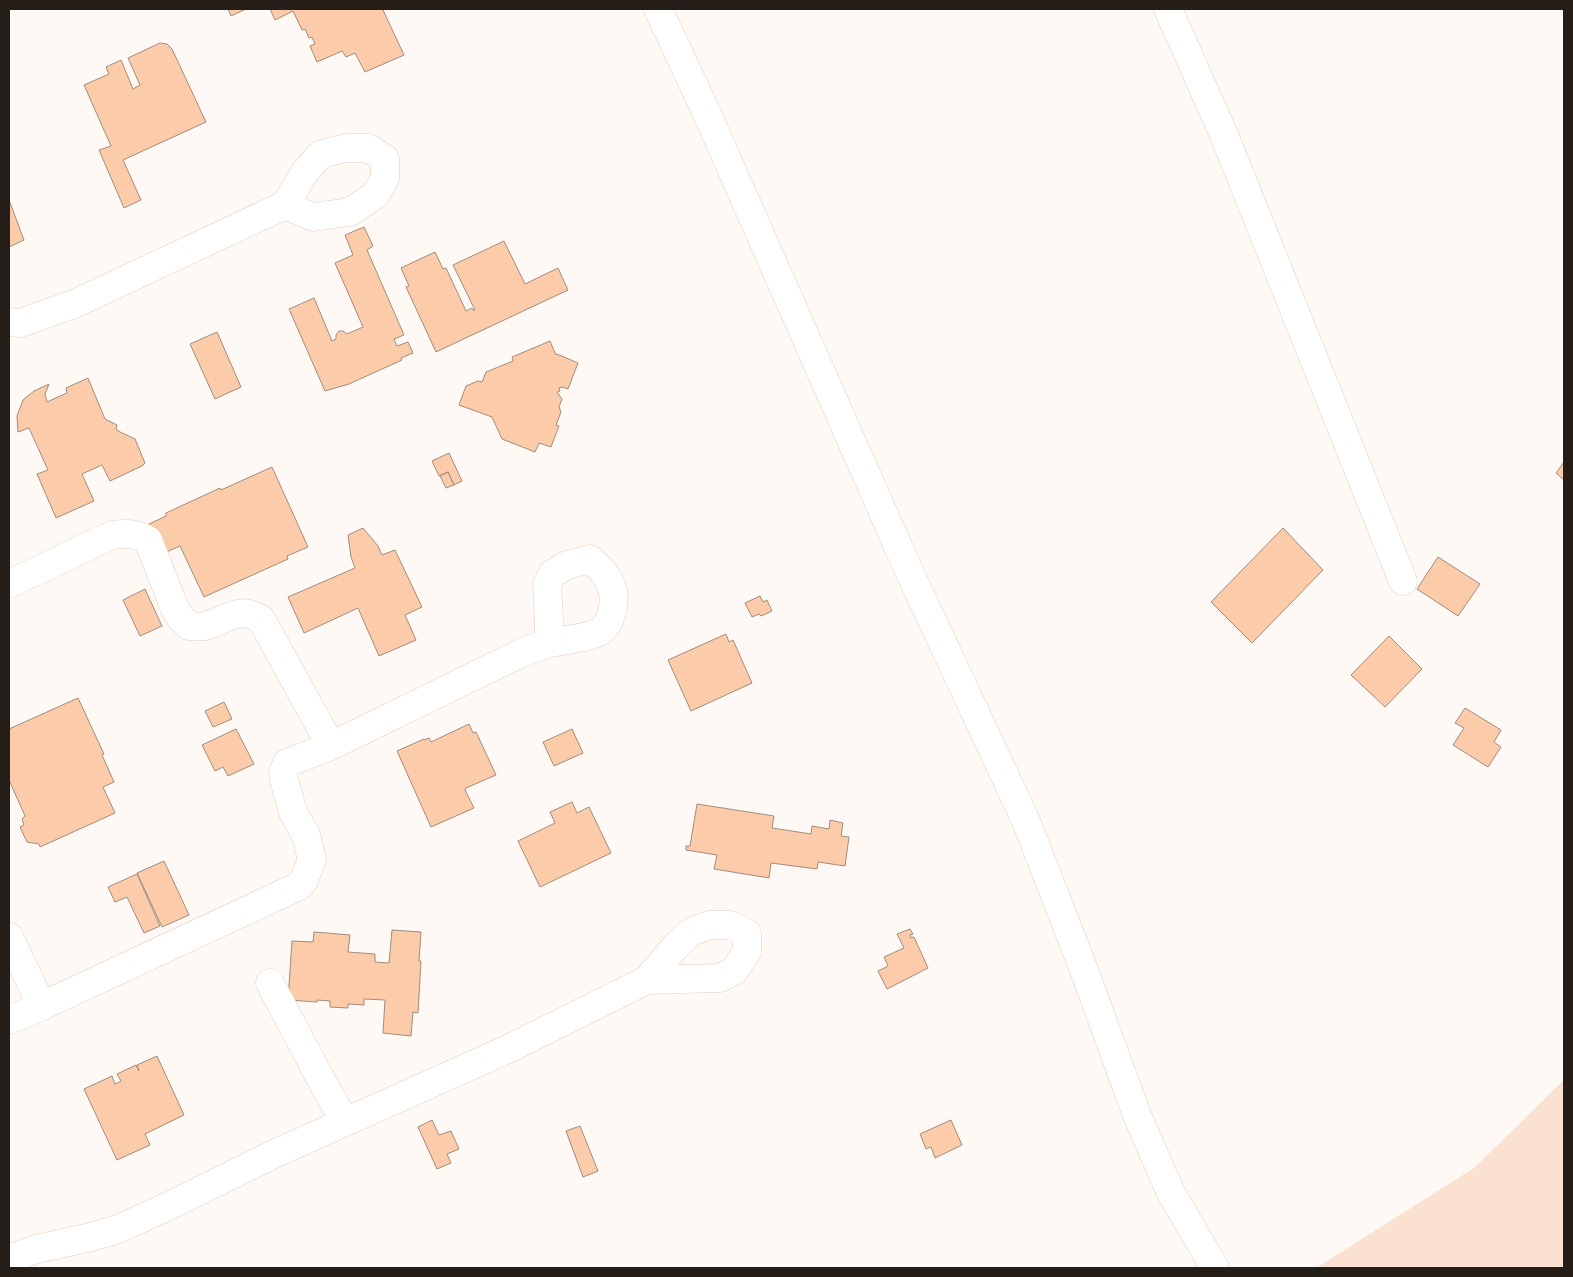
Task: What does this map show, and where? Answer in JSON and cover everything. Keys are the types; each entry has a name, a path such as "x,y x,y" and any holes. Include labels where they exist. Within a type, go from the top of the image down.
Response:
{"street":[{"path":"658,9 704,107 909,571 1026,821 1084,970 1137,1115 1163,1174 1193,1232 1215,1268"},
{"path":"1168,9 1224,135 1403,581"},
{"path":"12,330 74,304 285,205"},
{"path":"9,584 112,534 131,533 148,540 175,609 189,626 204,626 235,613 254,615 261,619 332,746"},
{"path":"9,1020 299,886 304,880 312,860 306,835 293,812 283,773 288,763 332,746 521,653 548,644"},
{"path":"9,937 42,1006"},
{"path":"13,1268 9,1258 118,1229 276,1153 508,1050 647,980"},
{"path":"270,983 345,1122"}],"shaded area":[{"path":"1564,1080 1564,1268 1316,1268 1474,1168"}],"building":[{"path":"228,9 246,9 231,16"},
{"path":"270,9 386,9 383,10 404,55 365,72 355,53 346,57 342,51 317,62 310,46 315,44 312,37 309,38 305,29 302,30 293,11 275,20"},
{"path":"160,43 167,44 172,49 206,122 123,160 141,200 124,208 99,150 111,146 84,85 109,74 106,67 121,60 133,89 140,85 128,58"},
{"path":"9,200 24,240 9,247"},
{"path":"364,227 373,246 367,250 404,335 394,339 397,346 408,342 413,353 401,358 402,360 349,384 325,391 289,309 314,298 332,341 336,339 339,331 347,334 363,327 335,263 353,255 345,235"},
{"path":"504,241 525,284 558,268 568,290 436,352 406,287 409,286 401,268 435,252 443,269 446,268 466,311 472,308 474,311 453,265"},
{"path":"217,332 241,387 215,399 190,344"},
{"path":"550,341 556,355 578,363 568,389 559,388 560,391 557,392 562,399 559,407 561,412 556,425 559,426 551,447 539,443 535,452 502,439 492,417 459,405 466,386 478,381 482,382 486,372 513,361 512,357"},
{"path":"88,378 105,419 117,425 118,431 135,439 145,463 110,481 102,465 82,474 94,501 56,518 37,474 48,470 29,428 18,432 17,416 23,400 34,391 49,384 45,394 47,402 67,393 66,388"},
{"path":"449,453 462,481 454,485 448,472 439,476 432,461"},
{"path":"1564,462 1564,480 1556,473"},
{"path":"272,467 308,547 287,556 288,559 204,597 180,546 164,553 149,524 166,516 166,513"},
{"path":"448,472 454,485 446,488 440,476"},
{"path":"363,528 378,546 382,555 395,550 422,607 405,615 416,640 379,656 358,608 304,633 288,597 355,568 351,557 348,535"},
{"path":"1283,528 1323,570 1252,643 1211,602"},
{"path":"1438,557 1480,584 1458,616 1417,589"},
{"path":"145,589 162,626 140,636 123,600"},
{"path":"760,596 763,602 767,600 772,611 761,616 759,614 752,617 745,603"},
{"path":"726,634 729,642 733,640 752,683 691,711 668,660"},
{"path":"1389,636 1422,669 1385,707 1351,675"},
{"path":"78,698 104,754 102,755 114,782 103,787 115,813 40,847 39,844 27,842 20,827 24,825 22,819 25,816 9,780 9,729"},
{"path":"224,702 232,719 213,727 205,711"},
{"path":"1465,708 1501,730 1494,742 1501,747 1488,767 1453,745 1464,728 1455,723"},
{"path":"469,724 473,733 476,732 496,775 466,788 465,790 474,808 431,827 397,751 424,739 429,738 431,742"},
{"path":"236,729 254,764 228,776 223,767 215,771 202,745"},
{"path":"572,729 583,753 554,766 543,742"},
{"path":"572,802 577,813 589,807 611,853 540,887 518,841 555,823 550,812"},
{"path":"697,804 774,816 772,828 811,834 812,826 829,829 830,820 843,823 841,836 849,837 845,866 818,862 817,869 771,863 769,878 714,869 717,855 686,850 686,846 690,846"},
{"path":"164,861 189,915 162,927 137,873"},
{"path":"137,874 160,926 144,933 127,897 115,902 108,887"},
{"path":"910,929 913,934 910,935 911,938 914,937 928,968 887,989 878,971 888,966 884,957 904,948 897,934"},
{"path":"392,930 421,932 418,1013 413,1012 411,1036 383,1033 385,1000 364,999 364,1005 348,1004 348,1008 330,1007 330,1001 288,1000 292,941 313,942 314,932 350,935 348,952 375,954 375,962 389,963"},
{"path":"157,1056 184,1115 145,1134 150,1145 117,1160 84,1089 112,1076 115,1084 121,1081 117,1074 136,1065 139,1071 137,1065"},
{"path":"432,1120 439,1135 451,1131 459,1149 447,1154 451,1163 437,1169 418,1127"},
{"path":"951,1120 962,1145 935,1158 931,1147 926,1149 920,1134"},
{"path":"580,1126 598,1171 583,1177 566,1131"}]}
